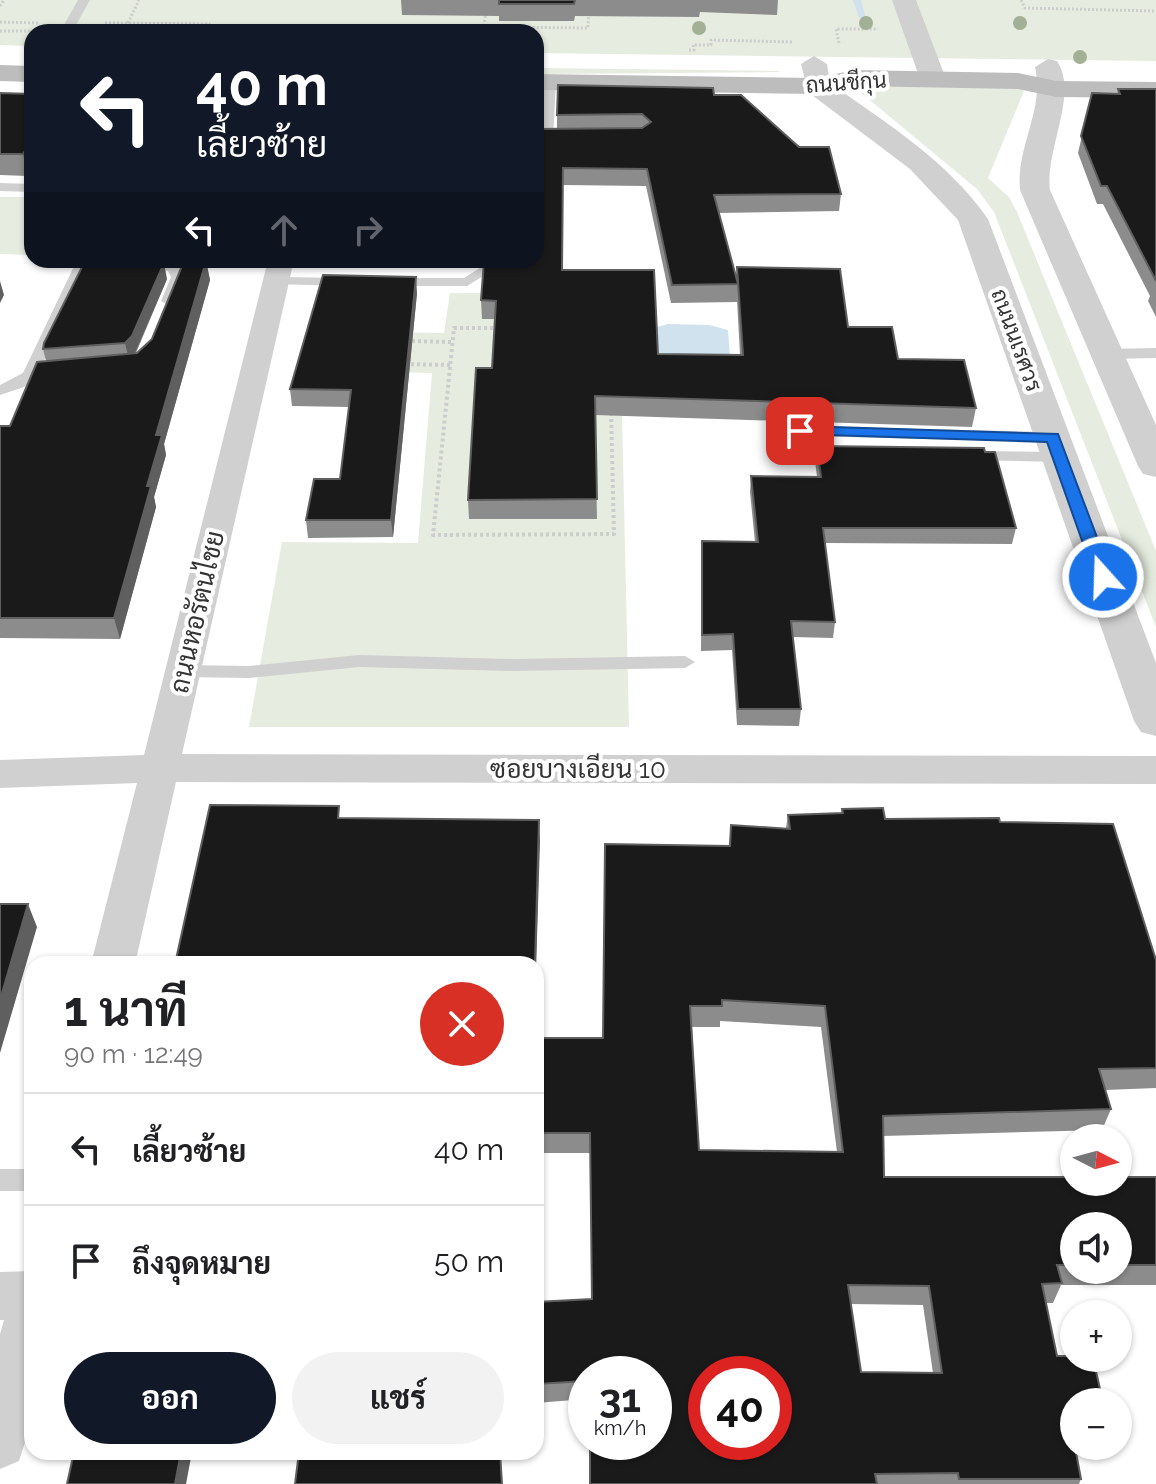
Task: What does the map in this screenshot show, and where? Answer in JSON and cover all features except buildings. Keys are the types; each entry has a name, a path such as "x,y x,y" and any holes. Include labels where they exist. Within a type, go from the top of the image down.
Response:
{"main road":[{"path":"0,52 24,52"},
{"name":"ถนนชีกุน","path":"544,75 814,59 854,78 931,72 1018,81 1156,69"},
{"path":"0,73 24,74"},
{"name":"ถนนชีกุน","path":"1052,78 1156,90"}],"street":[{"path":"904,0 931,72"},
{"name":"ถนนนเรศวร","path":"814,59 956,195 973,219 1156,721"},
{"path":"1052,78 1030,169 1035,190 1156,466"},
{"name":"ถนนหอรัตนไชย","path":"115,956 279,271"},
{"name":"ซอยบางเอียน 10","path":"0,774 160,768 1156,770"},
{"path":"0,1296 24,1295"},
{"path":"0,1442 24,1342"}],"lane":[{"path":"71,24 84,0"},
{"path":"544,139 562,139"},
{"path":"0,187 24,188"},
{"path":"0,390 37,375 81,268"},
{"path":"161,317 178,277 174,268"},
{"path":"279,271 467,282 483,270"},
{"path":"1107,354 1156,353"},
{"path":"860,454 798,453 790,450 788,435 800,431 1056,447"},
{"path":"952,456 1056,447"},
{"path":"183,671 249,672 359,661 514,665 685,662"},
{"path":"0,1180 24,1180"}],"path":[{"path":"0,6 4,0"},
{"path":"128,23 139,0"},
{"path":"484,24 487,0"},
{"path":"544,28 588,28 589,0"},
{"path":"1021,0 1025,8 1156,11"},
{"path":"0,22 28,24"},
{"path":"113,24 209,24"},
{"path":"678,50 711,45 711,40 814,59 840,43 836,29 915,29"},
{"path":"454,328 609,328 614,534 433,535 450,365 454,328"},
{"path":"393,340 453,342"},
{"path":"405,364 450,365"}],"shaded area":[{"path":"0,0 1156,0 1156,61 544,53 544,24 24,24 24,46 0,45"},
{"path":"544,68 778,71 544,74"},
{"path":"861,85 1018,88 1024,91 988,178 1009,197 1017,212 1156,551 1156,627 994,212 977,189 860,92 858,88"},
{"path":"0,197 24,197 24,255 0,254"},
{"path":"450,293 594,294 620,324 629,727 249,727 282,542 418,543 432,373 304,370 314,331 444,333"}],"water":[{"path":"668,324 709,325 728,330 730,358 658,364 649,329"}],"waterway":[{"path":"857,0 863,18"}],"route":[{"path":"800,431 1052,437 1103,577"}]}
